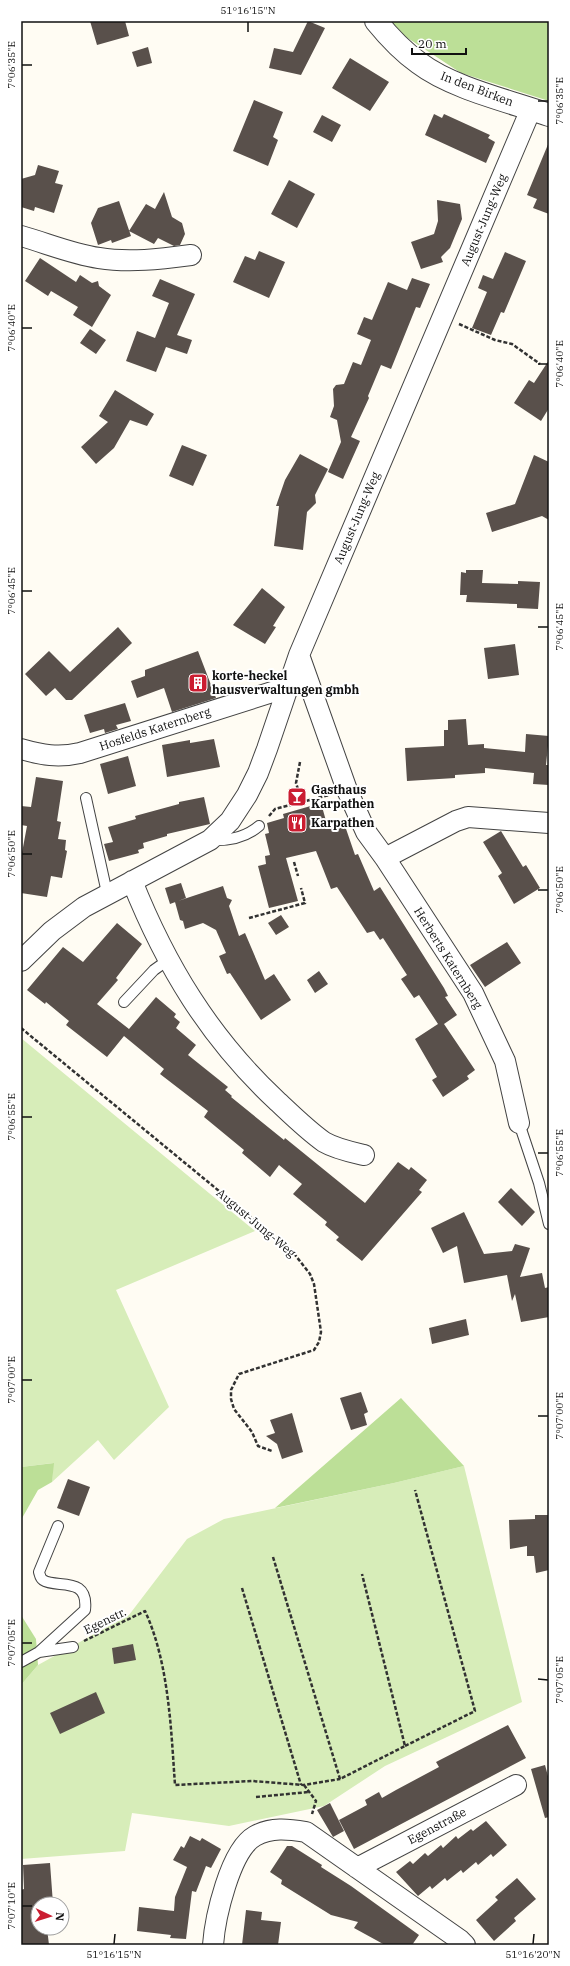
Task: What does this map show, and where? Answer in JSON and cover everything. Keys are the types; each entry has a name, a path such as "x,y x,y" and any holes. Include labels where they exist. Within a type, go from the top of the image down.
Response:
{"street":[{"name":"In den Birken","path":"376,21 393,42 414,60 447,80 540,112"},
{"name":"August-Jung-Weg","path":"21,961 70,917 107,893 210,840 238,809 253,785 268,749 287,710 288,687 299,655 540,112"},
{"path":"21,236 99,258 123,261 191,255"},
{"name":"Herberts Katernberg","path":"299,655 347,790 366,832 385,858 473,993 505,1061 519,1123"},
{"name":"Hosfelds Katernberg","path":"21,749 46,756 65,756 80,753 288,687"},
{"path":"385,858 468,816 549,823"},
{"path":"132,881 146,916 168,960 194,1004 220,1040 262,1087 324,1142 346,1151 364,1154"},
{"name":"Egenstraße","path":"357,1868 516,1785"},
{"path":"212,1945 215,1920 223,1893 233,1867 242,1851 254,1837 270,1830 289,1829 306,1832 465,1945"}],"lane":[{"path":"86,798 107,893"},
{"path":"210,840 238,838 250,833 259,826"},
{"path":"124,1002 154,970 168,960"},
{"name":"Herberts Katernberg","path":"519,1123 539,1183 549,1224"},
{"path":"21,1662 39,1652 85,1610 86,1603 81,1592 74,1586 66,1583 45,1581 41,1578 39,1572 58,1526"},
{"path":"39,1652 73,1647"}],"path":[{"path":"473,330 495,340 512,344 540,364"},
{"path":"300,762 296,782 302,802"},
{"path":"270,815 275,810 347,790"},
{"path":"294,862 298,876"},
{"path":"249,918 305,903 301,888"},
{"name":"August-Jung-Weg","path":"21,1028 292,1251 310,1274 314,1284 321,1332 319,1342 314,1350 239,1374 231,1390 231,1399 234,1409 252,1432 258,1446 272,1451"},
{"path":"303,1785 340,1778 475,1711 415,1490"},
{"path":"273,1557 340,1778"},
{"path":"362,1574 406,1746"},
{"path":"242,1588 303,1785 316,1801 306,1832"},
{"name":"Egenstr.","path":"73,1647 145,1611 152,1626 166,1686 170,1712 175,1785 252,1781 303,1785"},
{"path":"256,1796 309,1792"}],"green space":[{"path":"391,21 549,21 549,101 461,73 400,33"},
{"path":"21,1038 255,1231 116,1290 169,1407 114,1460 98,1440 52,1482 53,1463 21,1467"},
{"path":"401,1398 464,1466 394,1483 275,1508"},
{"path":"54,1463 52,1482 38,1490 21,1520 21,1467"},
{"path":"464,1466 522,1702 385,1766 324,1806 229,1826 132,1813 125,1851 21,1859 21,1685 38,1665 129,1615 187,1539 224,1519 394,1483"},
{"path":"21,1615 36,1639 38,1665 21,1685"}],"building":[{"path":"90,21 125,21 129,36 97,45"},
{"path":"308,21 325,28 301,75 269,68 274,48 293,52"},
{"path":"148,47 152,63 137,67 132,52"},
{"path":"350,58 389,82 370,111 332,88"},
{"path":"254,100 283,112 273,137 278,140 268,166 233,151"},
{"path":"434,114 442,118 444,114 490,135 488,138 495,142 486,163 425,135"},
{"path":"322,115 341,125 332,142 313,132"},
{"path":"549,142 549,214 533,208 537,199 527,195"},
{"path":"38,165 59,171 55,183 63,185 54,213 35,207 34,211 21,207 21,179 35,175"},
{"path":"289,180 315,194 297,228 271,214"},
{"path":"164,192 172,217 182,223 185,234 180,245 174,246 158,238 154,244 129,231 146,204 155,209"},
{"path":"437,200 460,204 462,219 450,248 441,257 443,262 421,269 411,242 434,234 438,221"},
{"path":"119,201 131,236 112,243 111,240 98,245 91,223 98,208"},
{"path":"259,251 285,262 269,298 233,282 245,256 255,260"},
{"path":"505,252 526,261 504,313 501,312 491,335 472,328 487,292 478,288 483,275 493,279"},
{"path":"40,258 76,282 80,275 92,283 98,281 99,286 111,295 92,327 73,315 78,307 51,291 48,296 25,281"},
{"path":"412,278 430,284 420,308 416,307 391,369 381,365 368,396 369,398 351,437 360,441 343,479 328,472 341,442 337,420 330,417 334,406 333,389 336,385 344,384 353,362 361,365 371,340 357,334 364,317 372,320 388,282 407,290"},
{"path":"160,279 195,294 177,335 192,340 187,354 166,347 156,372 126,361 137,331 155,338 169,303 152,296"},
{"path":"90,329 106,340 96,354 80,343"},
{"path":"549,360 549,408 541,421 514,403 529,380 534,383"},
{"path":"115,390 154,414 147,426 130,420 114,448 96,464 81,447 108,422 99,416"},
{"path":"182,445 207,455 193,486 169,476"},
{"path":"300,454 328,469 315,495 316,503 307,512 303,550 274,546 279,506 276,506 285,480"},
{"path":"534,455 549,462 549,520 542,516 492,532 486,513 515,504"},
{"path":"466,570 483,570 482,583 518,584 518,581 540,582 538,609 517,608 517,604 466,602 467,595 460,595 461,572 466,573"},
{"path":"262,588 285,607 273,626 276,627 265,644 233,625"},
{"path":"118,627 132,643 72,700 66,700 55,688 46,696 25,674 49,651 70,672"},
{"path":"515,644 519,675 488,679 484,648"},
{"path":"198,651 216,698 172,712 164,688 137,698 131,681 145,676 145,670"},
{"path":"125,703 131,721 116,725 118,729 105,733 104,729 90,733 84,715"},
{"path":"466,719 468,745 484,744 484,748 525,752 526,734 549,736 546,765 549,765 549,785 533,784 534,773 485,768 485,773 455,775 455,778 407,781 405,748 444,746 444,730 448,730 448,720"},
{"path":"214,739 220,767 167,777 162,745 190,740 190,743"},
{"path":"128,756 136,786 108,794 100,764"},
{"path":"36,777 63,781 57,821 61,822 58,839 66,840 65,850 67,851 62,878 51,876 47,897 21,893 21,858 27,826 21,825 21,806 31,807"},
{"path":"204,797 210,824 167,834 167,836 143,843 144,848 138,850 139,853 109,861 104,844 113,842 108,827 136,819 135,816 179,804 179,802"},
{"path":"321,803 328,828 344,823 355,855 358,854 374,891 380,887 444,988 448,996 445,997 457,1015 444,1024 475,1070 467,1076 469,1079 443,1097 432,1080 437,1077 415,1039 438,1024 419,995 414,998 401,979 407,975 383,938 380,940 374,931 367,933 337,887 331,889 316,851 286,858 298,901 269,908 258,866 266,864 265,856 270,855 265,834 269,833 267,823 284,818 283,814"},
{"path":"501,831 523,867 526,865 540,888 514,904 498,876 502,873 483,842"},
{"path":"181,883 186,898 170,904 165,888"},
{"path":"223,886 227,898 232,900 229,906 239,936 245,933 265,980 274,974 291,1000 261,1020 230,973 227,974 219,956 226,953 216,930 203,923 185,929 183,921 180,920 175,902"},
{"path":"281,915 289,927 276,935 268,923"},
{"path":"117,923 142,944 116,978 118,980 97,1004 129,1029 156,997 176,1014 174,1017 180,1022 176,1028 196,1045 188,1055 228,1087 225,1090 232,1096 231,1097 284,1140 285,1138 365,1203 398,1162 409,1170 411,1167 427,1180 419,1190 422,1192 362,1261 336,1240 339,1237 325,1225 327,1222 293,1194 302,1184 279,1165 270,1177 242,1153 244,1150 204,1117 208,1111 160,1074 164,1069 124,1036 107,1057 66,1025 69,1021 46,1002 45,1004 27,990 63,947 83,962"},
{"path":"507,942 521,963 485,987 470,965"},
{"path":"319,971 328,984 315,993 307,980"},
{"path":"511,1188 535,1212 522,1226 498,1202"},
{"path":"464,1212 484,1254 512,1251 515,1244 530,1248 520,1277 542,1273 545,1288 549,1287 549,1317 521,1322 515,1294 512,1301 507,1275 464,1283 457,1246 443,1253 431,1228"},
{"path":"466,1319 469,1335 432,1344 429,1328"},
{"path":"361,1392 368,1412 364,1414 367,1425 351,1430 340,1398"},
{"path":"292,1413 303,1452 282,1459 277,1444 266,1436 275,1433 270,1420"},
{"path":"68,1479 90,1487 79,1516 57,1508"},
{"path":"535,1515 549,1515 549,1570 536,1573 534,1556 527,1556 527,1546 510,1549 509,1520 535,1519"},
{"path":"133,1644 136,1660 114,1664 112,1648"},
{"path":"96,1692 105,1713 60,1734 50,1713"},
{"path":"508,1725 526,1758 354,1849 339,1820 367,1805 365,1800 379,1792 382,1798 439,1767 436,1762"},
{"path":"545,1765 549,1780 549,1817 545,1818 531,1769"},
{"path":"330,1803 344,1831 333,1837 317,1810"},
{"path":"486,1821 507,1845 493,1857 491,1854 478,1865 476,1862 463,1873 461,1870 447,1881 445,1878 432,1889 430,1886 418,1896 396,1872 410,1861 413,1864 425,1853 428,1856 441,1845 443,1848 456,1836 458,1839 471,1829 473,1831"},
{"path":"190,1836 200,1841 202,1838 221,1849 211,1868 206,1866 196,1892 192,1891 186,1939 170,1938 171,1935 137,1931 139,1907 174,1911 175,1897 187,1867 173,1860 181,1846 184,1848"},
{"path":"287,1846 292,1846 322,1865 321,1867 351,1886 419,1935 412,1945 385,1945 354,1928 358,1922 331,1915 281,1884 282,1880 270,1872"},
{"path":"50,1863 52,1896 30,1896 30,1936 48,1936 49,1945 22,1945 21,1890 24,1889 23,1865"},
{"path":"517,1878 536,1899 514,1918 516,1921 494,1941 476,1920 498,1900 495,1897"},
{"path":"246,1910 262,1912 261,1920 281,1922 278,1945 242,1945"}],"place":[{"name":"korte-heckel hausverwaltungen gmbh","path":"198,683"},
{"name":"Gasthaus Karpathen","path":"297,797"},
{"name":"Karpathen","path":"297,823"}]}
